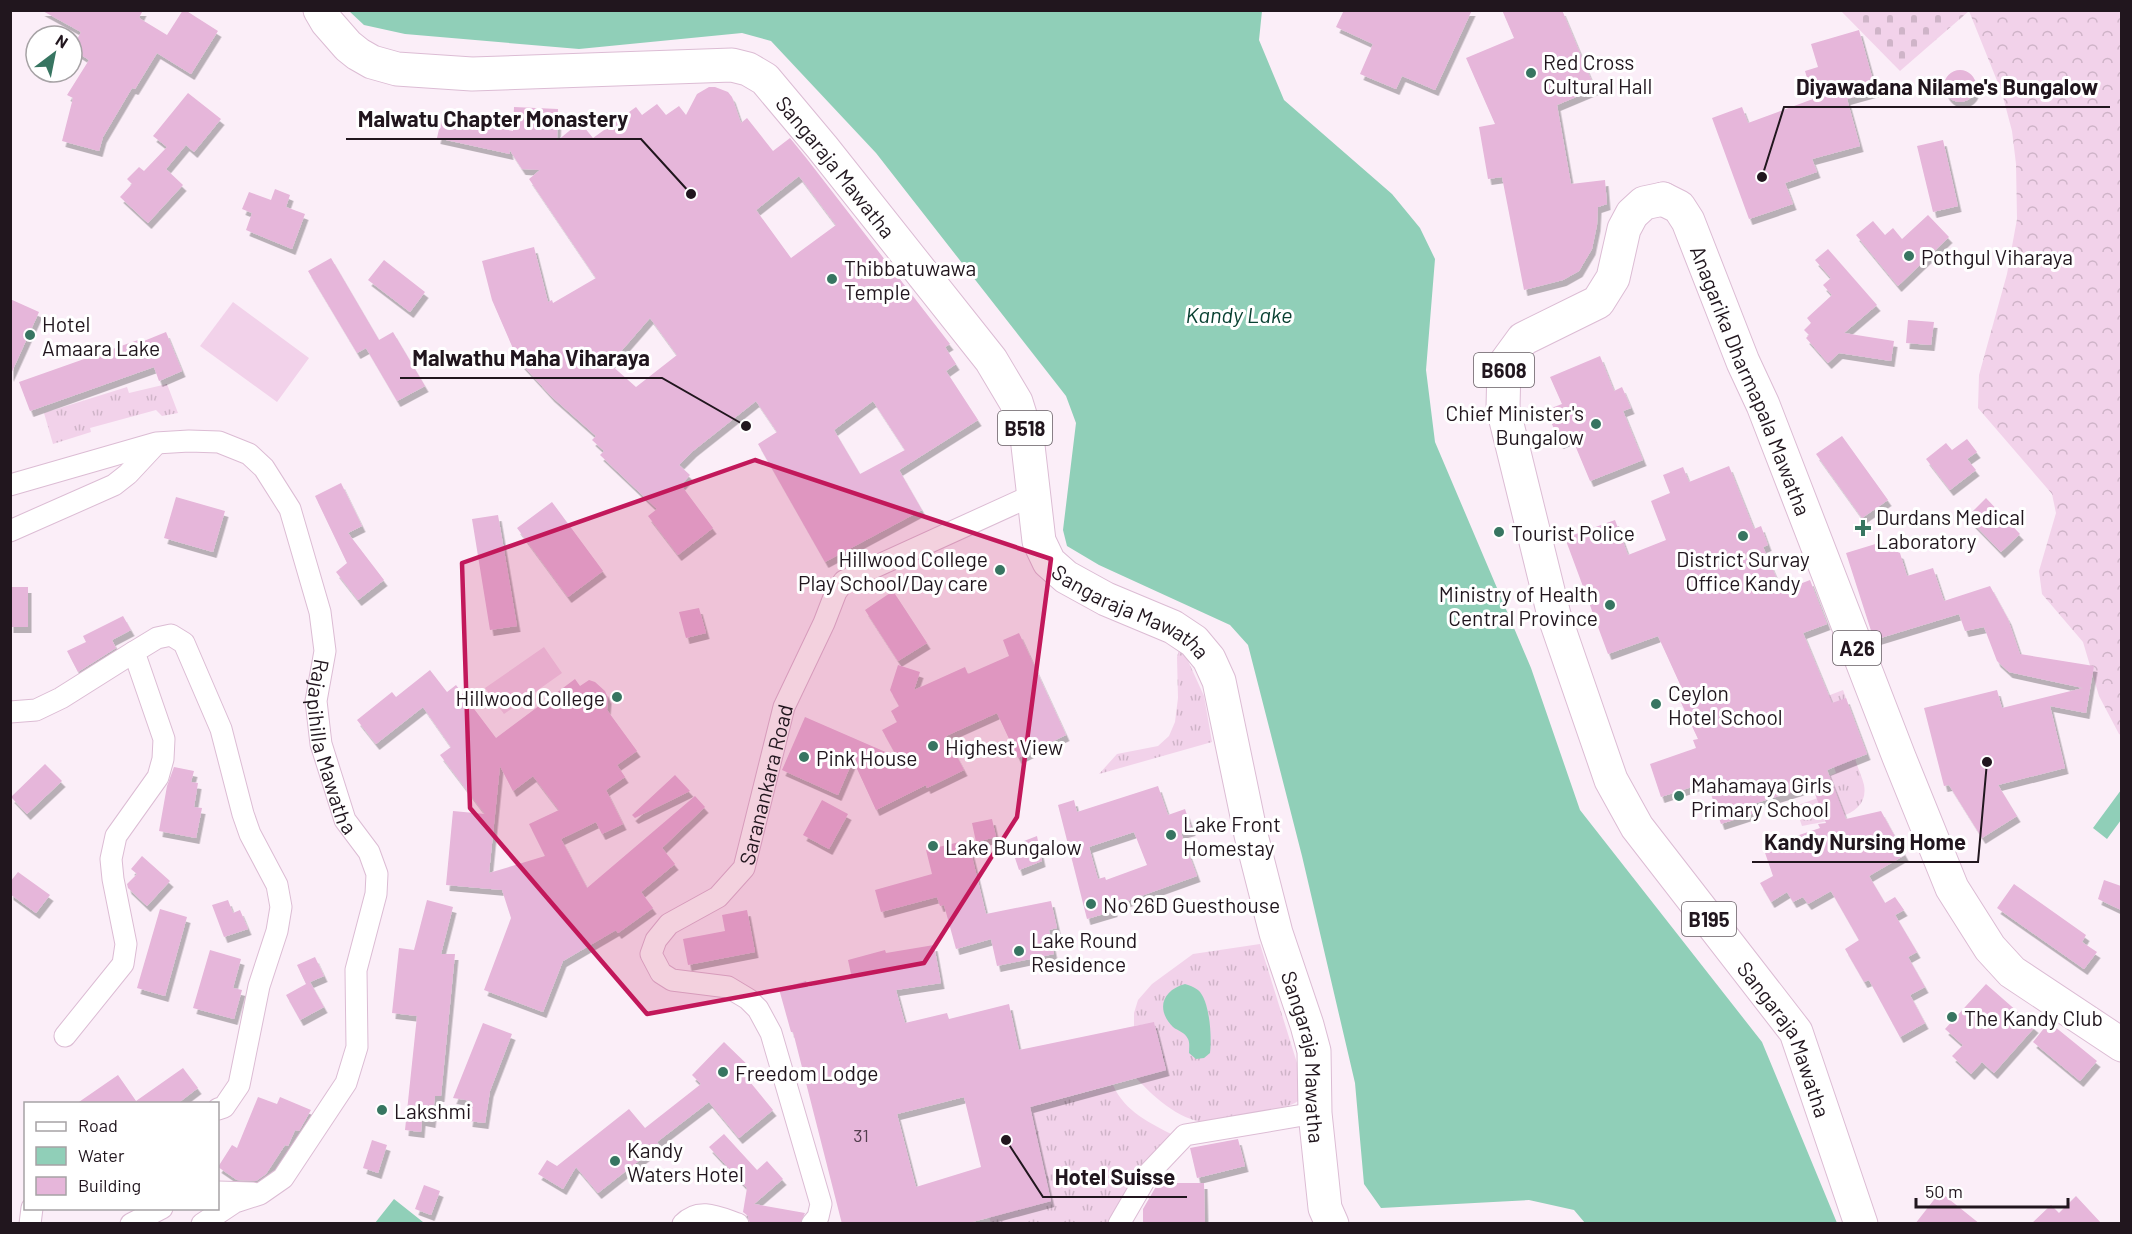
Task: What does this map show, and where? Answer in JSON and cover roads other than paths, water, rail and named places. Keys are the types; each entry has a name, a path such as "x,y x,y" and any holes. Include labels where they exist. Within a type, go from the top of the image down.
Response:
{"main road":[{"name":"Sangaraja Mawatha","path":"320,10 327,22 358,54 372,62 397,69 471,74 732,66 748,69 765,79 822,147 991,360 1016,402 1028,436 1039,541 1049,562 1066,577 1106,599 1173,627 1194,640 1209,659 1219,681 1241,792 1274,922 1314,1051 1315,1113 1324,1209 1332,1224"},
{"name":"B608","path":"1554,615 1503,408 1504,365 1523,339 1598,302 1613,278 1624,229 1632,214 1644,203 1663,199"},
{"name":"Anagarika Dharmapala Mawatha","path":"1663,199 1679,207 1688,221 1743,362 1763,405 1894,745 1952,888 1990,948 2012,972 2121,1045"},
{"name":"Sangaraja Mawatha","path":"1554,615 1611,780 1637,827 1796,1032 1861,1224"}],"street":[{"name":"Rajapihilla Mawatha","path":"10,485 156,443 219,442 249,454 264,468 290,509 320,612 325,651 316,701 321,744 345,820 369,852 377,874 376,894 356,970 357,1047 346,1083 283,1178 260,1194 235,1202 202,1224"},
{"path":"10,531 114,485 128,474 156,443"},
{"name":"Saranankara Road","path":"812,1224 818,1217 821,1204 771,1033 762,1017 748,999 728,987 672,980 661,973 651,954 656,940 669,924 718,897 744,868 784,707 824,623 836,592 844,581 1033,495"},
{"path":"10,712 36,710 61,698 157,638 171,635 184,643 222,729 243,814 250,834 277,885 281,907 277,931 259,986 239,1085 224,1107 219,1109"},
{"path":"65,1036 123,964 126,944 112,879 111,859 116,836 158,777 163,759 164,739 134,652"},
{"path":"1119,1224 1148,1174 1185,1134 1315,1113"},
{"path":"219,1192 260,1194"},
{"path":"131,1224 160,1210"},
{"path":"683,1224 690,1217 704,1213 738,1224"}],"water":[{"name":"Kandy Lake","path":"349,11 1262,11 1259,40 1284,100 1392,194 1420,228 1435,259 1426,370 1435,442 1531,668 1580,810 1762,1042 1837,1223 1585,1223 1574,1210 1529,1200 1381,1208 1364,1184 1355,1083 1302,856 1248,645 1230,625 1099,565 1067,546 1063,530 1076,423 1066,396 876,153 771,41 742,33 579,49 405,34 364,25"},
{"path":"2121,790 2121,820 2107,839 2093,828"},
{"path":"1185,984 1198,990 1208,1010 1211,1046 1210,1053 1204,1058 1196,1059 1189,1053 1187,1037 1173,1027 1164,1014 1163,1007 1167,995"},
{"path":"394,1199 423,1222 375,1223"}],"place":[{"name":"Red Cross Cultural Hall","path":"1531,73"},
{"name":"Diyawadana Nilame's Bungalow","path":"1762,177"},
{"name":"Malwatu Chapter Monastery","path":"691,194"},
{"name":"Pothgul Viharaya","path":"1909,256"},
{"name":"Thibbatuwawa Temple","path":"832,279"},
{"name":"Hotel Amaara Lake","path":"30,335"},
{"name":"Chief Minister's Bungalow","path":"1596,424"},
{"name":"Malwathu Maha Viharaya","path":"746,426"},
{"name":"Durdans Medical Laboratory","path":"1863,528"},
{"name":"Tourist Police","path":"1499,532"},
{"name":"District Survay Office Kandy","path":"1743,536"},
{"name":"Hillwood College Play School/Day care","path":"1000,570"},
{"name":"Ministry of Health Central Province","path":"1610,605"},
{"name":"Hillwood College","path":"617,697"},
{"name":"Ceylon Hotel School","path":"1656,704"},
{"name":"Highest View","path":"933,746"},
{"name":"Pink House","path":"804,757"},
{"name":"Kandy Nursing Home","path":"1987,762"},
{"name":"Mahamaya Girls Primary School","path":"1679,796"},
{"name":"Lake Front Homestay","path":"1171,835"},
{"name":"Lake Bungalow","path":"933,846"},
{"name":"No 26D Guesthouse","path":"1091,904"},
{"name":"Lake Round Residence","path":"1019,951"},
{"name":"The Kandy Club","path":"1952,1017"},
{"name":"Freedom Lodge","path":"723,1072"},
{"name":"Lakshmi","path":"382,1110"},
{"name":"Hotel Suisse","path":"1006,1140"},
{"name":"Kandy Waters Hotel","path":"615,1161"}]}
